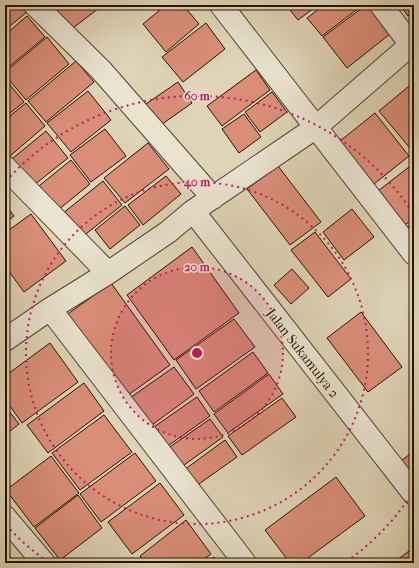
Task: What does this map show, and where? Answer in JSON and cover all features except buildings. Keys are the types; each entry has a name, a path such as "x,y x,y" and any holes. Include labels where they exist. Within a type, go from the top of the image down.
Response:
{"street":[{"path":"36,5 101,70 212,198"},
{"path":"221,5 414,254"},
{"path":"5,340 168,232 193,211 315,128 412,43 381,5"},
{"path":"5,167 108,273"},
{"name":"Jalan Sukamulya 2","path":"193,211 414,494"},
{"path":"50,309 245,563"},
{"path":"5,517 44,563"}]}
